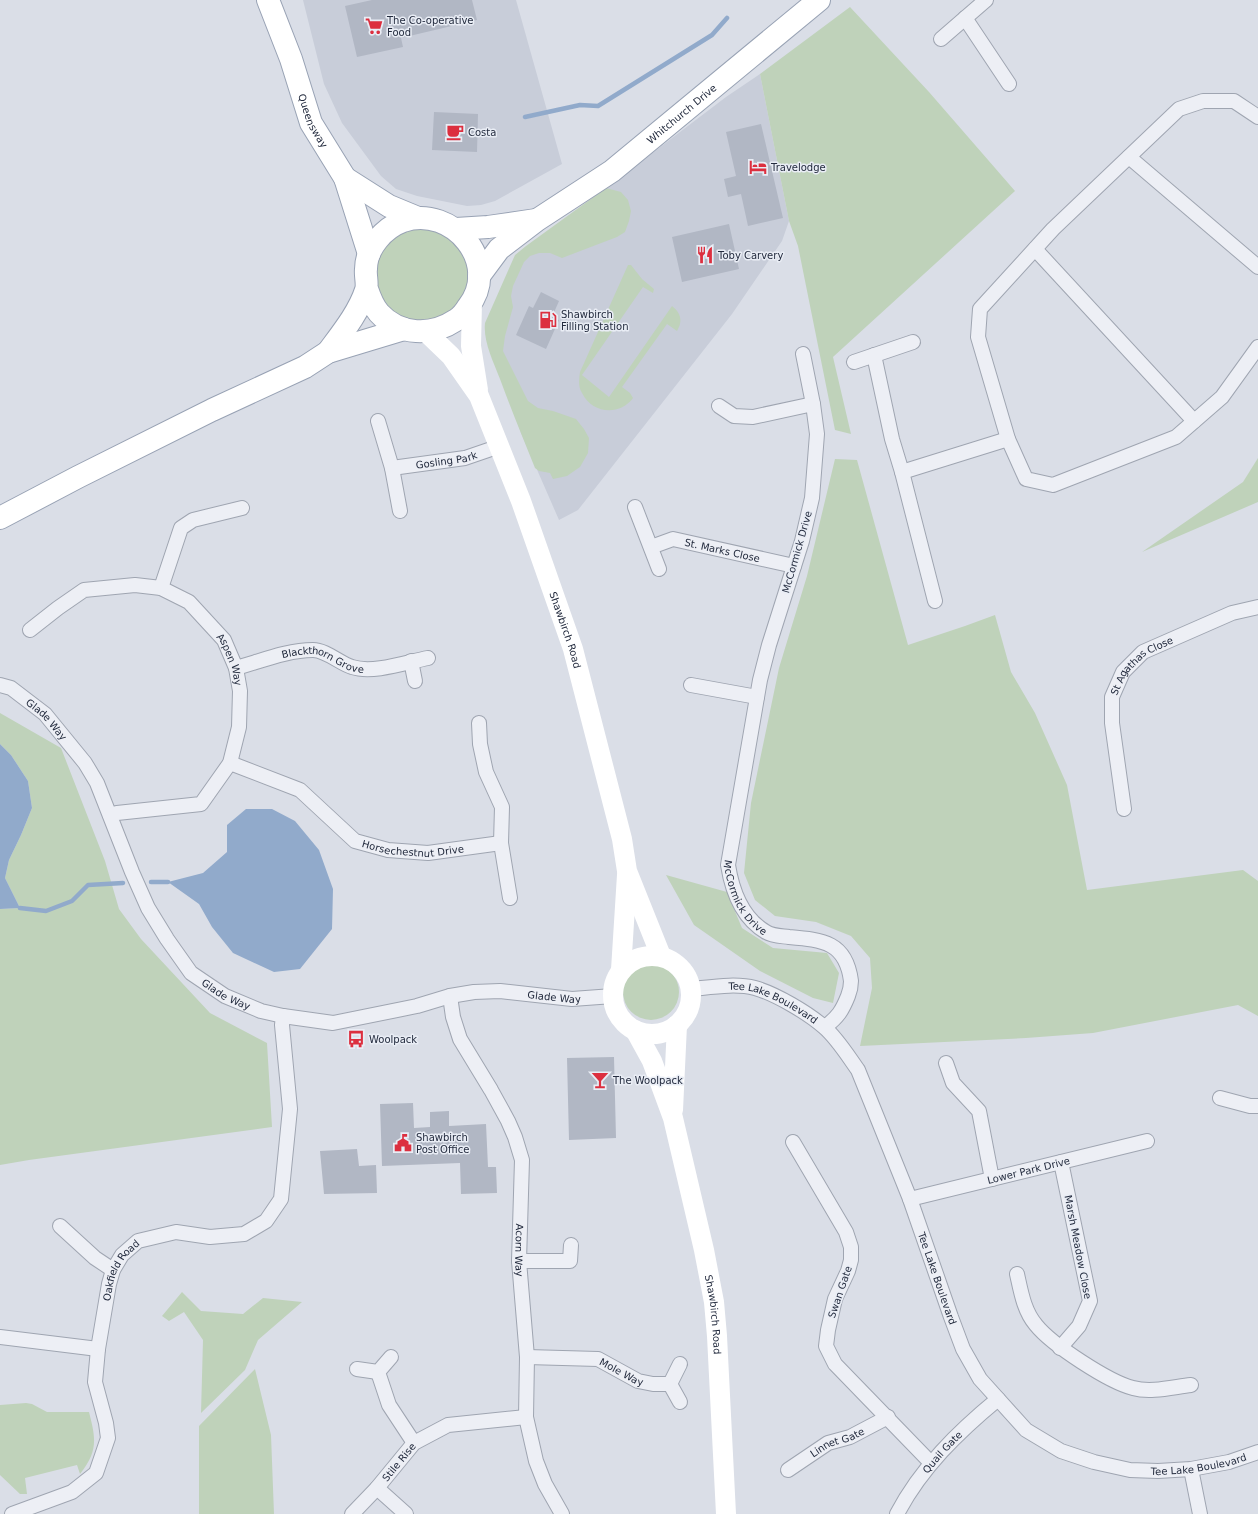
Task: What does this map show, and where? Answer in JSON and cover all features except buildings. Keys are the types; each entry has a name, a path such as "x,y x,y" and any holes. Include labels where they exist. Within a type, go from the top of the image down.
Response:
{"main road":[{"name":"Queensway","path":"268,0 291,58 311,123 345,178"},
{"name":"Queensway","path":"286,0 291,58"},
{"name":"Whitchurch Drive","path":"479,276 499,249 537,220 612,171 819,0"},
{"path":"345,178 389,206 418,218 438,220 456,229 468,241 476,258 479,276 477,290 472,302 460,318 446,327 426,332 404,329 390,323 379,313 372,303 367,289 365,268 369,254 378,239 388,229 403,221 418,218"},
{"path":"345,178 369,254"},
{"name":"Whitchurch Drive","path":"456,229 488,227 537,220"},
{"path":"328,352 352,318 367,289"},
{"name":"Shawbirch Road","path":"472,302 471,346 479,396"},
{"path":"0,518 91,470 212,410 305,367 328,352 404,329"},
{"name":"Shawbirch Road","path":"426,332 451,356 479,396 521,501 573,649 622,839 627,871 660,956"},
{"name":"Shawbirch Road","path":"622,970 627,871"},
{"path":"650,955 670,959 678,964 684,971 692,989 691,1002 686,1015 678,1026 657,1034 646,1034 635,1030 626,1024 619,1016 614,1006 613,996 615,982 622,970 629,962 639,957 650,955"},
{"name":"Shawbirch Road","path":"673,1118 678,1026"},
{"name":"Shawbirch Road","path":"635,1030 652,1061 673,1118 704,1250 714,1302 718,1336 726,1514"}],"street":[{"path":"941,39 986,0"},
{"path":"965,18 1009,84"},
{"path":"1258,117 1234,101 1203,101 1179,109 1053,229 980,309 978,337 1008,439 1026,479 1053,485 1176,437 1222,397 1258,347"},
{"path":"1129,156 1258,267"},
{"path":"1035,249 1194,421"},
{"path":"854,362 913,342"},
{"name":"McCormick Drive","path":"803,354 813,404 816,434 812,498 802,540 769,645 757,697 728,864 732,884 745,911 754,922 766,932 779,936 827,942 840,953 849,968 851,986 842,1011 825,1027"},
{"path":"874,356 892,439 935,601"},
{"path":"718,406 734,416 753,417 813,404"},
{"path":"378,421 392,468 400,511"},
{"path":"902,472 1008,439"},
{"name":"Gosling Park","path":"392,468 465,458 500,446"},
{"path":"635,507 659,569"},
{"path":"161,588 181,528 193,520 242,508"},
{"name":"St. Marks Close","path":"651,547 673,539 794,566"},
{"name":"Aspen Way","path":"30,630 84,590 135,585 161,588 190,602 224,640 236,668 240,691 239,727 230,763 202,804 117,812 110,815"},
{"name":"St Agathas Close","path":"1124,809 1112,723 1112,697 1123,672 1143,652 1232,613 1258,607"},
{"name":"Blackthorn Grove","path":"236,668 293,652 315,650 352,668 366,669 377,669 428,658"},
{"path":"411,661 415,681"},
{"name":"Glade Way","path":"0,685 11,688 45,714 85,763 97,783 132,872 148,908 191,973 225,996 261,1011 283,1016 333,1023 417,1006 450,996 474,992 500,991 572,999 613,996"},
{"path":"691,685 757,697"},
{"path":"479,723 480,744 486,772 502,807 501,843 510,898"},
{"name":"Horsechestnut Drive","path":"230,763 300,790 355,841 388,850 428,853 501,843"},
{"name":"Tee Lake Boulevard","path":"692,989 736,986 755,988 784,1000 825,1027 847,1054 858,1070 910,1199 963,1349 980,1379 1026,1430 1061,1451 1094,1462 1130,1470 1158,1471 1191,1469 1229,1462 1258,1452"},
{"name":"Acorn Way","path":"450,996 453,1017 460,1039 508,1121 522,1160 519,1260 527,1357 526,1417 536,1461 545,1484 562,1514"},
{"name":"Oakfield Road","path":"12,1514 72,1492 96,1472 108,1438 106,1424 95,1382 98,1349 109,1284 113,1270 122,1255 138,1241 176,1232 210,1237 244,1234 266,1221 281,1199 290,1109 282,1025 283,1016"},
{"path":"946,1063 953,1083 979,1112 992,1179"},
{"path":"1220,1098 1250,1106 1258,1106"},
{"name":"Lower Park Drive","path":"910,1199 1147,1141"},
{"name":"Swan Gate","path":"793,1142 846,1232 851,1246 851,1260 848,1271 835,1299 826,1346 836,1364 931,1463"},
{"name":"Marsh Meadow Close","path":"1060,1348 1079,1326 1090,1301 1061,1162"},
{"path":"60,1226 95,1258 113,1270"},
{"path":"519,1260 570,1261 571,1245"},
{"path":"1017,1274 1027,1311 1036,1326 1060,1348 1114,1381 1134,1388 1156,1389 1191,1384"},
{"path":"0,1337 98,1349"},
{"path":"378,1372 391,1357"},
{"name":"Mole Way","path":"527,1357 598,1359 638,1381 653,1384 670,1384"},
{"path":"680,1364 670,1384 680,1402"},
{"path":"357,1369 378,1372"},
{"path":"378,1372 389,1405 414,1443"},
{"name":"Quail Gate","path":"897,1514 906,1496 931,1463 967,1426 998,1399"},
{"name":"Stile Rise","path":"352,1514 377,1488 414,1443 448,1425 526,1417"},
{"name":"Linnet Gate","path":"788,1470 828,1443 850,1437 888,1417"},
{"path":"1191,1469 1200,1514"},
{"path":"377,1488 406,1514"}],"shaded area":[{"path":"303,0 516,0 562,164 495,201 481,205 467,206 417,196 396,189 381,176 342,123 324,84"},
{"path":"760,74 789,221 782,241 732,314 578,510 559,520 521,433 492,346 517,256 726,97"}],"green space":[{"path":"850,7 929,92 1015,191 833,357 851,434 835,430 798,246 789,221 760,74"},
{"path":"606,188 621,192 628,200 631,211 625,232 617,237 562,258 550,253 539,253 530,256 524,262 513,286 511,296 513,307 505,336 503,351 528,401 538,408 553,411 576,419 589,438 588,453 580,467 567,476 553,479 550,473 539,471 535,468 489,351 485,323 515,255"},
{"path":"422,228 440,232 455,242 465,257 469,275 465,293 455,308 440,318 422,322 404,318 389,308 379,293 375,275 379,257 389,242 404,232"},
{"path":"628,265 631,265 642,279 654,289 653,293 643,287 582,375 609,397 672,306 679,314 680,324 677,331 667,324 622,387 630,393 633,398 621,408 614,410 599,409 592,405 582,393 579,380 580,372"},
{"path":"1258,458 1258,502 1142,552 1243,482"},
{"path":"835,459 857,460 908,645 995,615 1011,672 1035,713 1067,785 1087,890 1243,870 1258,881 1258,1016 1238,1005 1093,1033 1026,1038 860,1046 872,988 870,958 851,936 816,922 775,916 755,900 744,873 751,803 779,668 807,576"},
{"path":"0,713 61,748 105,861 119,909 141,939 210,1013 267,1043 272,1127 0,1165 0,909 20,908 5,878 9,860 32,808 28,781 11,755 0,744"},
{"path":"666,875 727,892 742,928 773,948 827,953 839,973 833,1003 813,998 760,971 694,925"},
{"path":"651,964 662,966 671,972 677,981 679,992 677,1003 671,1012 662,1018 651,1020 640,1018 631,1012 625,1003 623,992 625,981 631,972 640,966"},
{"path":"182,1292 201,1311 243,1314 263,1298 302,1302 258,1340 245,1370 201,1413 203,1340 184,1312 169,1321 162,1316"},
{"path":"255,1369 271,1435 274,1514 199,1514 199,1426"},
{"path":"32,1404 47,1412 89,1412 94,1444 90,1458 80,1474 77,1465 25,1478 27,1494 20,1494 0,1475 0,1405"}],"water":[{"path":"0,744 11,755 28,781 32,808 9,860 5,878 20,908 0,909"},
{"path":"246,809 272,809 295,821 319,850 333,889 332,929 300,969 274,972 233,953 212,927 199,904 168,882 203,873 227,852 227,825"}],"waterway":[{"path":"525,117 580,105 598,106 712,35 727,18"},
{"path":"151,882 168,882"},
{"path":"20,908 46,911 72,901 88,885 123,883"}],"place":[{"name":"The Co-operative Food","path":"374,26"},
{"name":"Costa","path":"455,132"},
{"name":"Travelodge","path":"758,167"},
{"name":"Toby Carvery","path":"705,255"},
{"name":"Shawbirch Filling Station","path":"548,320"},
{"name":"Woolpack","path":"356,1039"},
{"name":"The Woolpack","path":"600,1080"},
{"name":"Shawbirch Post Office","path":"403,1143"}]}
